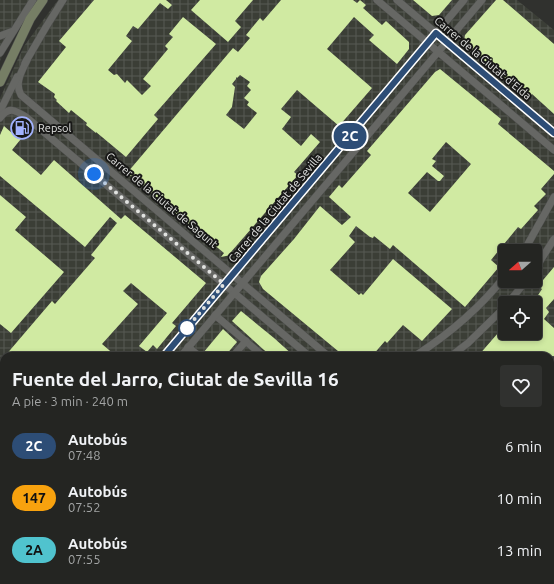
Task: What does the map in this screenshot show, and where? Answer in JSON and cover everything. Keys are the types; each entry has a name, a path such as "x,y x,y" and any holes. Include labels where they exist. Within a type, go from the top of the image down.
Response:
{"street":[{"path":"0,53 33,0"},
{"path":"0,82 30,19 43,0"},
{"path":"18,45 50,0"},
{"path":"0,111 13,84 63,0"},
{"path":"377,0 554,150"},
{"name":"Carrer de la Ciutat d'Elda","path":"397,0 554,133"},
{"name":"Carrer de la Ciutat de Sevilla","path":"167,352 464,0"},
{"path":"184,352 482,0"},
{"path":"0,36 13,31"},
{"name":"Carrer de la Ciutat de Sagunt","path":"27,60 17,85 21,95 323,352"},
{"path":"0,118 10,110 17,111 26,117 304,352"},
{"path":"46,133 55,124"},
{"path":"528,244 543,220 554,197"},
{"path":"542,258 554,239"},
{"path":"421,352 458,325 498,284"},
{"path":"514,296 520,288"},
{"path":"456,352 468,343 498,314"},
{"path":"215,315 258,352"},
{"path":"236,352 246,341"},
{"path":"188,347 194,352"}],"shaded area":[{"path":"0,0 36,0 5,49 0,61"},
{"path":"58,0 517,0 554,30 554,352 0,352 0,98 24,46"}],"building":[{"path":"94,0 166,0 172,5 168,9 160,3 138,29 133,26 126,36 132,41 108,70 114,75 117,74 125,83 127,80 142,95 151,86 143,79 168,49 165,46 173,37 169,34 183,17 216,44 154,115 158,119 126,157 86,125 87,123 71,110 69,113 56,101 57,100 54,97 55,94 38,82 66,47 59,41"},
{"path":"200,0 253,0 235,21 241,27 228,42 191,10"},
{"path":"281,0 353,0 357,3 360,0 366,5 363,8 382,25 386,21 409,42 409,49 397,64 369,40 374,35 354,17 327,49 372,88 339,126 297,90 281,109 291,117 282,129 301,146 311,134 320,142 294,172 298,175 231,252 231,255 221,257 224,253 127,173 233,48 238,52 250,38 246,35 260,18 263,21","holes":["240,75 250,82 247,86 251,90 244,98 249,102 247,105 257,113 244,129 226,115 232,107 235,87 232,84 236,77 237,78"]},
{"path":"413,0 452,0 439,15 432,16"},
{"path":"496,0 503,0 554,44 554,114 532,94 529,98 466,45 464,41 465,35"},
{"path":"440,69 501,119 498,124 554,171 554,174 541,189 546,194 534,206 538,210 521,229 518,227 504,244 498,244 498,251 491,260 498,266 498,268 465,307 393,245 390,249 374,236 373,238 370,237 356,226 349,236 355,242 330,270 359,295 361,293 363,295 393,259 452,309 422,341 403,325 387,343 385,341 375,352 339,352 263,289 259,282 261,276 294,239 320,206 342,225 351,217 329,197 339,185 342,188 371,155 367,151 435,72","holes":["446,142 471,164 430,212 408,193 427,172 438,181 440,181 444,176 432,166 436,161 432,159"]},
{"path":"22,123 29,129 12,150 41,175 54,160 121,219 125,215 206,283 172,323 176,326 157,349 153,345 147,352 139,346 167,313 131,283 123,291 138,304 102,344 111,352 8,352 52,301 55,304 95,258 91,255 117,223 110,217 85,247 0,176 0,135 4,126 13,134"},
{"path":"0,195 26,217 15,230 64,272 11,333 0,324"},
{"path":"554,267 554,299 546,308 549,312 544,319 554,328 554,352 481,352 498,333 498,340 542,340 542,296 538,296 542,289 541,288 542,288 542,281"},
{"path":"241,311 290,352 267,352 232,321"},
{"path":"223,329 237,342 228,352 204,352"}],"bus line":[{"name":"2C","path":"167,352 436,33 554,133"}],"place":[{"name":"Repsol","path":"22,128"}],"route":[{"path":"94,174 224,284 187,328"}]}
